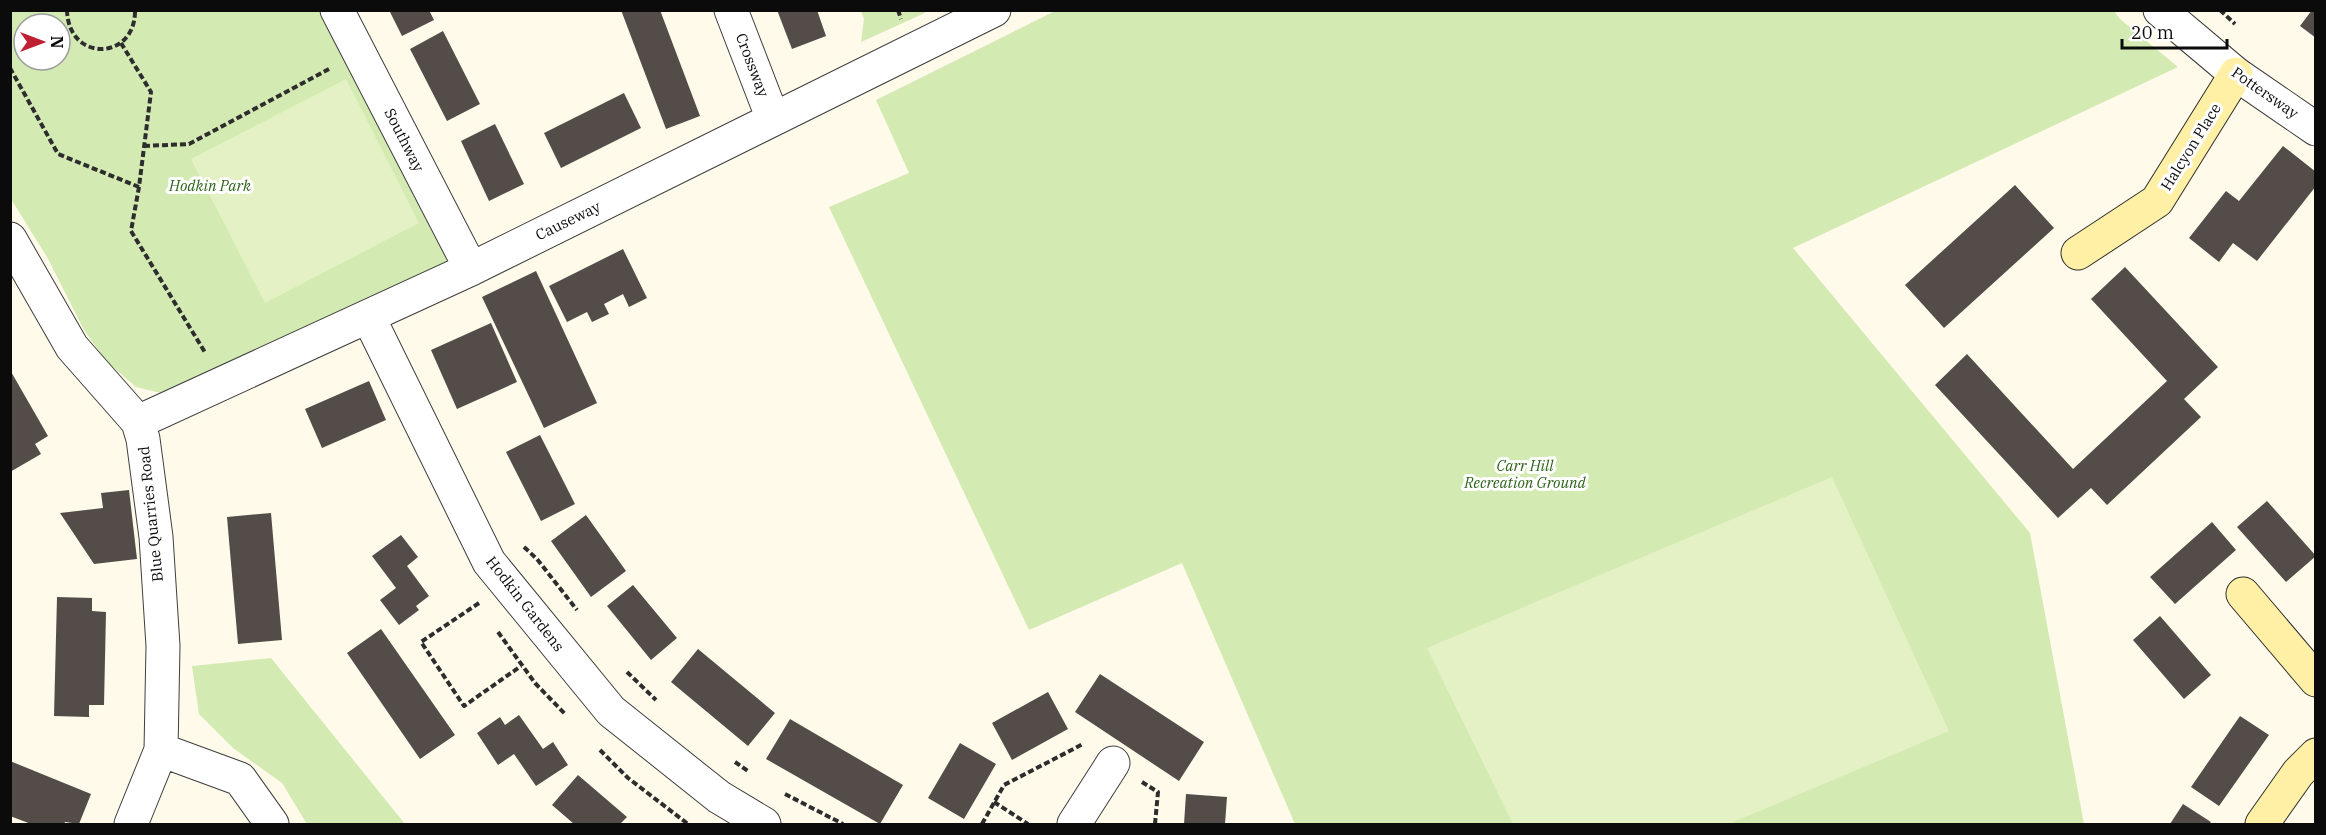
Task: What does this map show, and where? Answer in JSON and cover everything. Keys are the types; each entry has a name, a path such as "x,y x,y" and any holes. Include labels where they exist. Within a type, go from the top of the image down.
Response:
{"street":[{"name":"Southway","path":"337,10 471,269"},
{"name":"Crossway","path":"731,10 773,119"},
{"name":"Causeway","path":"138,422 369,318 471,269 994,10"},
{"name":"Pottersway","path":"2160,10 2236,74 2316,129"},
{"name":"Halcyon Place","path":"2078,254 2157,201 2236,74"},
{"name":"Blue Quarries Road","path":"10,239 72,347 138,422 143,439 156,537 163,646 161,750 131,825"},
{"name":"Hodkin Gardens","path":"369,318 489,562 610,711 719,797 764,825"},
{"path":"2243,594 2316,680"},
{"path":"161,750 240,779 272,825"},
{"path":"2262,825 2298,773 2316,755"},
{"path":"1074,825 1113,763"}],"path":[{"path":"67,10 70,32 87,47 99,50 121,43 130,35 135,10"},
{"path":"121,43 151,92 131,231 214,368 221,384"},
{"path":"144,146 189,144 334,66"},
{"path":"10,68 58,154 139,187"},
{"path":"521,544 537,559 580,614"},
{"path":"484,612 478,603 421,642 464,706 521,666 497,630"},
{"path":"623,668 664,707"},
{"path":"726,756 755,775"},
{"path":"784,794 843,825"},
{"path":"994,802 1029,825"}],"green space":[{"path":"924,10 925,13 861,42 864,19 861,11"},
{"name":"Hodkin Park","path":"11,11 333,11 471,269 165,394 136,387 106,361 84,330 47,257 11,199"},
{"name":"Carr Hill Recreation Ground","path":"1055,11 2114,11 2120,19 2178,67 1793,248 2030,533 2084,824 1295,824 1182,563 1029,630 829,207 909,173 876,100"},
{"path":"346,79 419,223 265,303 191,159"},
{"path":"1832,477 1949,731 1729,824 1513,824 1427,648"},
{"path":"271,658 405,824 307,824 282,783 233,748 199,714 192,666"}],"building":[{"path":"389,10 429,10 434,20 402,36"},
{"path":"621,10 660,10 700,116 666,129"},
{"path":"777,10 817,10 826,36 792,49"},
{"path":"2312,10 2316,10 2316,38 2300,26"},
{"path":"443,31 480,104 447,121 410,49"},
{"path":"624,93 641,128 561,168 544,133"},
{"path":"495,124 524,184 489,201 461,141"},
{"path":"2283,146 2316,172 2316,186 2257,261 2233,243 2219,262 2189,238 2226,191 2239,201"},
{"path":"2015,185 2054,228 1944,328 1905,285"},
{"path":"623,249 647,298 629,307 623,294 604,304 609,314 592,322 587,312 567,322 549,286"},
{"path":"2125,267 2218,367 2184,399 2201,417 2107,505 2091,488 2058,518 1935,385 1967,354 2073,469 2167,381 2091,299"},
{"path":"536,271 597,403 544,428 482,297"},
{"path":"491,323 517,382 457,409 431,350"},
{"path":"10,370 48,436 35,444 41,454 10,472"},
{"path":"369,381 386,420 322,448 305,409"},
{"path":"540,435 575,504 541,521 506,452"},
{"path":"129,490 137,559 94,564 60,513 103,508 101,493"},
{"path":"2267,501 2316,556 2286,582 2237,527"},
{"path":"271,513 282,640 238,644 227,517"},
{"path":"586,515 626,571 591,597 551,541"},
{"path":"2212,522 2236,550 2175,604 2150,577"},
{"path":"401,535 418,557 407,566 429,596 416,606 419,610 399,625 380,600 396,588 372,556"},
{"path":"633,585 677,638 651,660 607,606"},
{"path":"57,597 92,598 92,611 106,612 104,705 89,705 89,717 54,716"},
{"path":"2160,616 2211,675 2184,699 2133,640"},
{"path":"381,629 455,735 420,759 347,653"},
{"path":"698,649 775,713 748,746 671,682"},
{"path":"1100,674 1204,742 1179,781 1075,712"},
{"path":"1048,692 1068,729 1012,760 992,723"},
{"path":"519,715 543,749 553,742 568,765 536,786 514,754 498,765 477,733 500,717 505,725"},
{"path":"2240,716 2269,735 2219,806 2191,787"},
{"path":"790,719 903,785 880,824 766,759"},
{"path":"960,743 996,764 964,819 928,798"},
{"path":"10,761 91,794 79,824 65,822 64,824 31,824 10,816"},
{"path":"578,775 627,817 620,824 574,824 552,805"},
{"path":"1186,794 1227,797 1225,824 1184,824"},
{"path":"2183,804 2211,822 2209,824 2170,824"}]}
